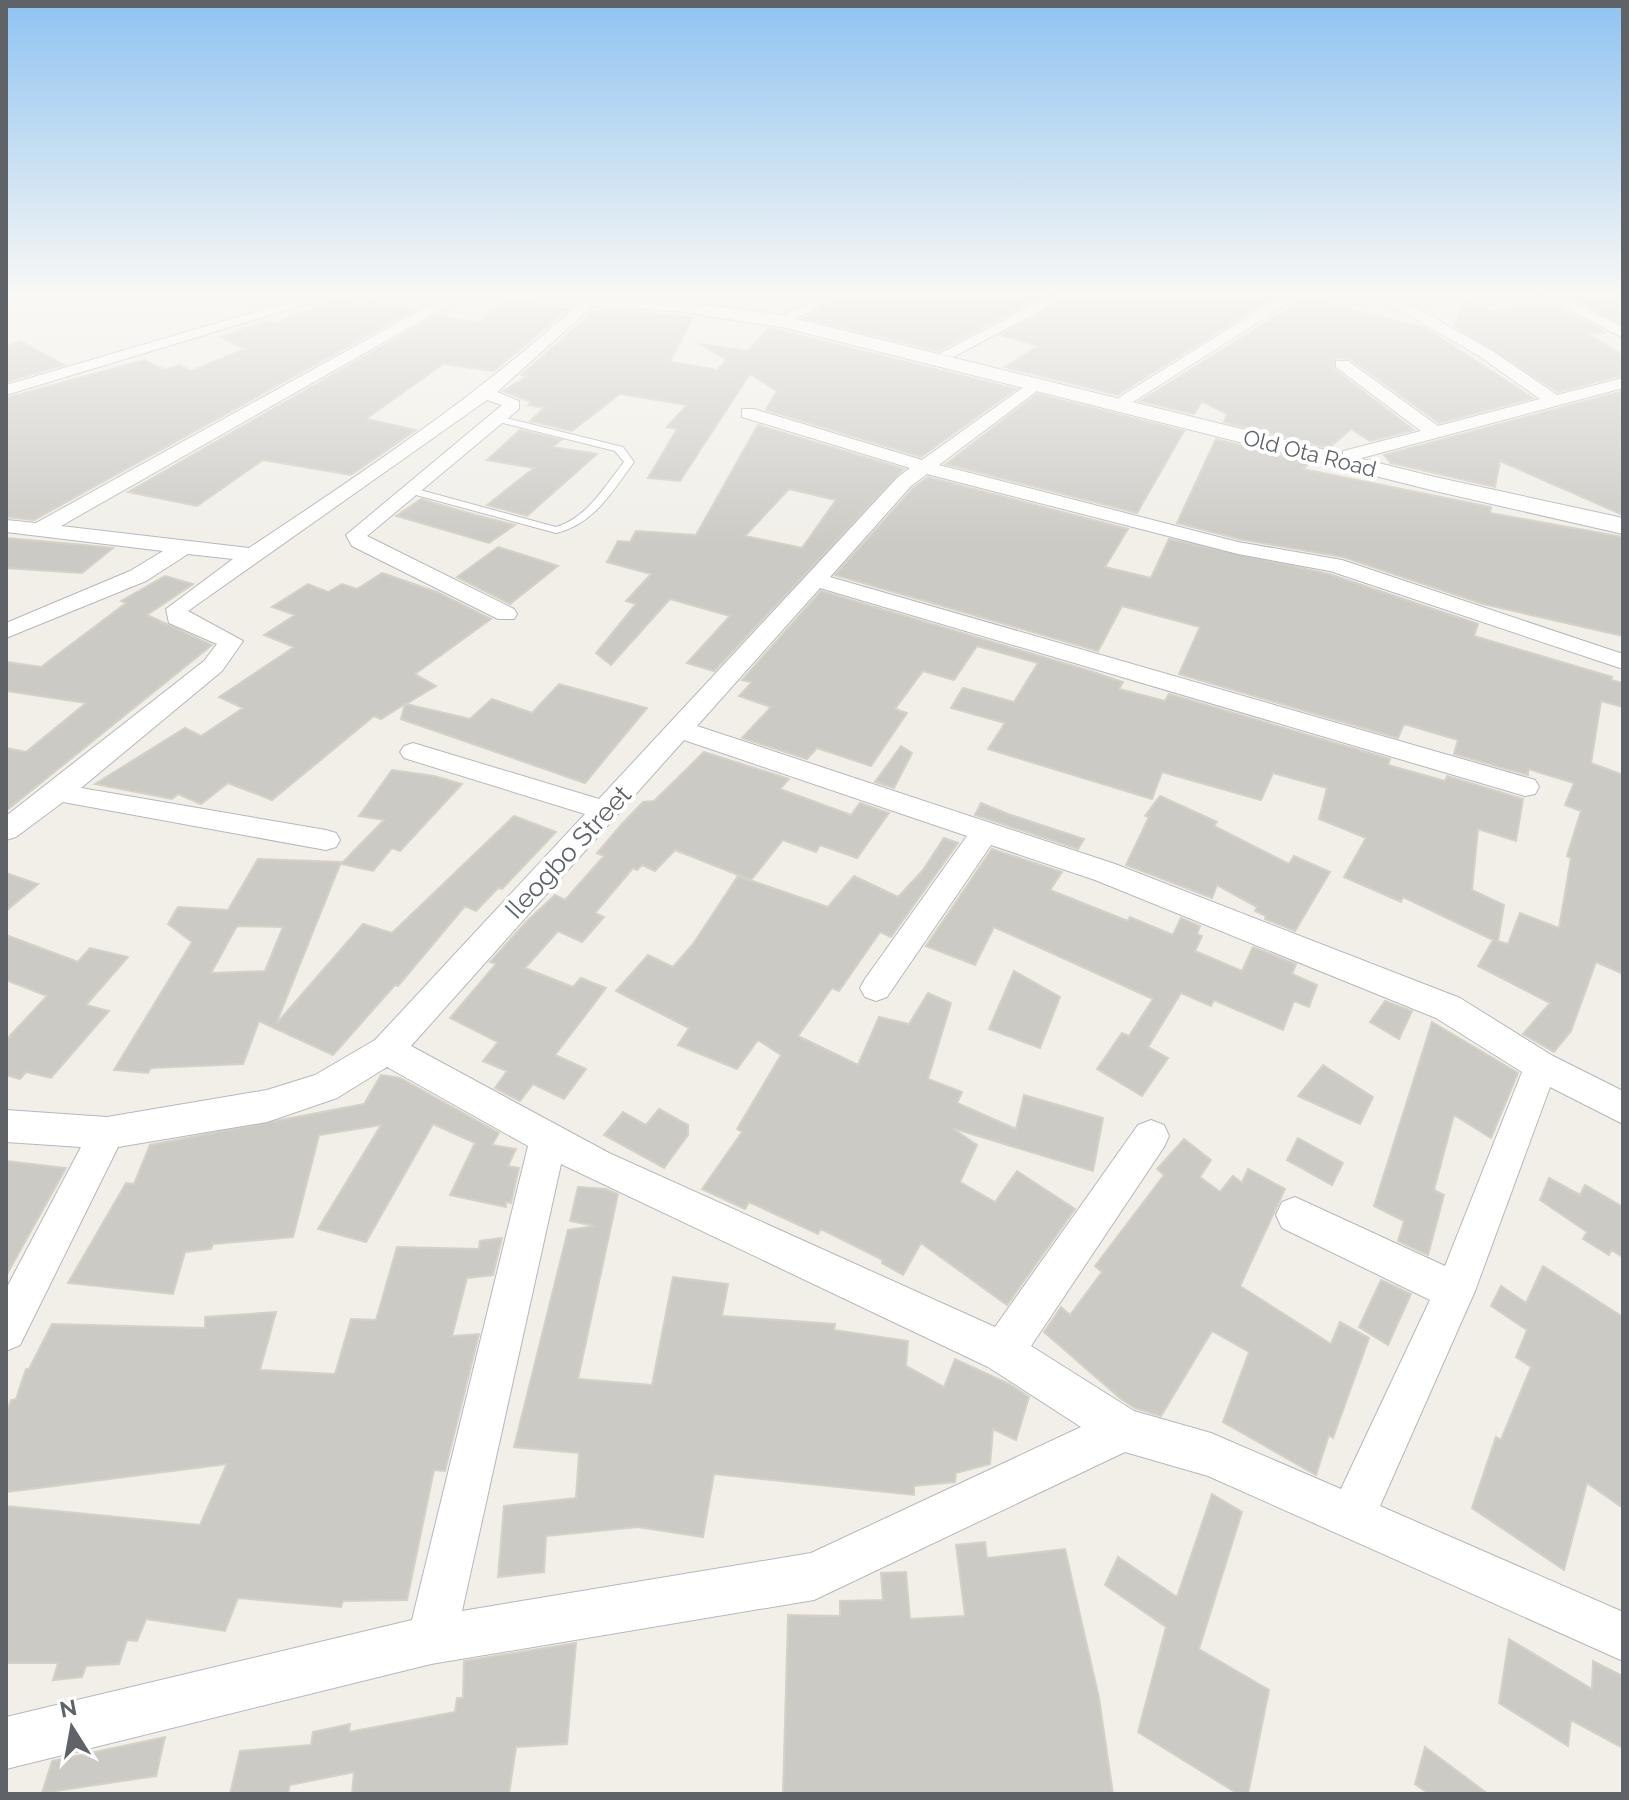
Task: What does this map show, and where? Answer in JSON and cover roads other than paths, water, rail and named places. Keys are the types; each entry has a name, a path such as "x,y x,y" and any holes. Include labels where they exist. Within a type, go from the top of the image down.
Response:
{"street":[{"path":"6,390 50,377"},
{"path":"39,530 313,377"},
{"path":"6,830 67,785 213,666 231,641 177,618 177,609 420,440 501,377"},
{"name":"Old Ota Road","path":"1011,377 1435,484 1623,526"},
{"name":"Old Ota Road","path":"1041,377 1508,493 1623,514"},
{"path":"1127,398 1161,377"},
{"path":"1360,377 1433,431"},
{"path":"1520,377 1557,403"},
{"name":"Ileogbo Street","path":"6,1126 107,1133 267,1106 325,1087 387,1050 904,482 1036,383"},
{"path":"1350,455 1433,431 1557,403 1623,383"},
{"path":"481,393 513,405 356,535 359,542 506,614"},
{"path":"748,413 926,464 992,487 1238,548 1334,565 1566,640 1623,662"},
{"path":"6,526 251,555"},
{"path":"6,631 138,576 184,547"},
{"path":"815,580 1525,787"},
{"path":"681,730 1105,872 1448,1008 1541,1066 1623,1108"},
{"path":"413,752 607,811"},
{"path":"67,785 68,793 77,797 326,840"},
{"path":"876,988 985,832"},
{"path":"387,1050 549,1136 596,1165 1003,1352 1124,1430 1211,1455 1623,1637"},
{"path":"1352,1517 1455,1291 1541,1066"},
{"path":"6,1331 107,1133"},
{"path":"431,1640 549,1136"},
{"path":"1003,1352 1151,1136"},
{"path":"1295,1215 1455,1291"},
{"path":"6,1743 431,1640 814,1576 1124,1430"}],"lane":[{"path":"409,490 556,530 568,529 582,519 629,462 619,449 498,419"}]}
